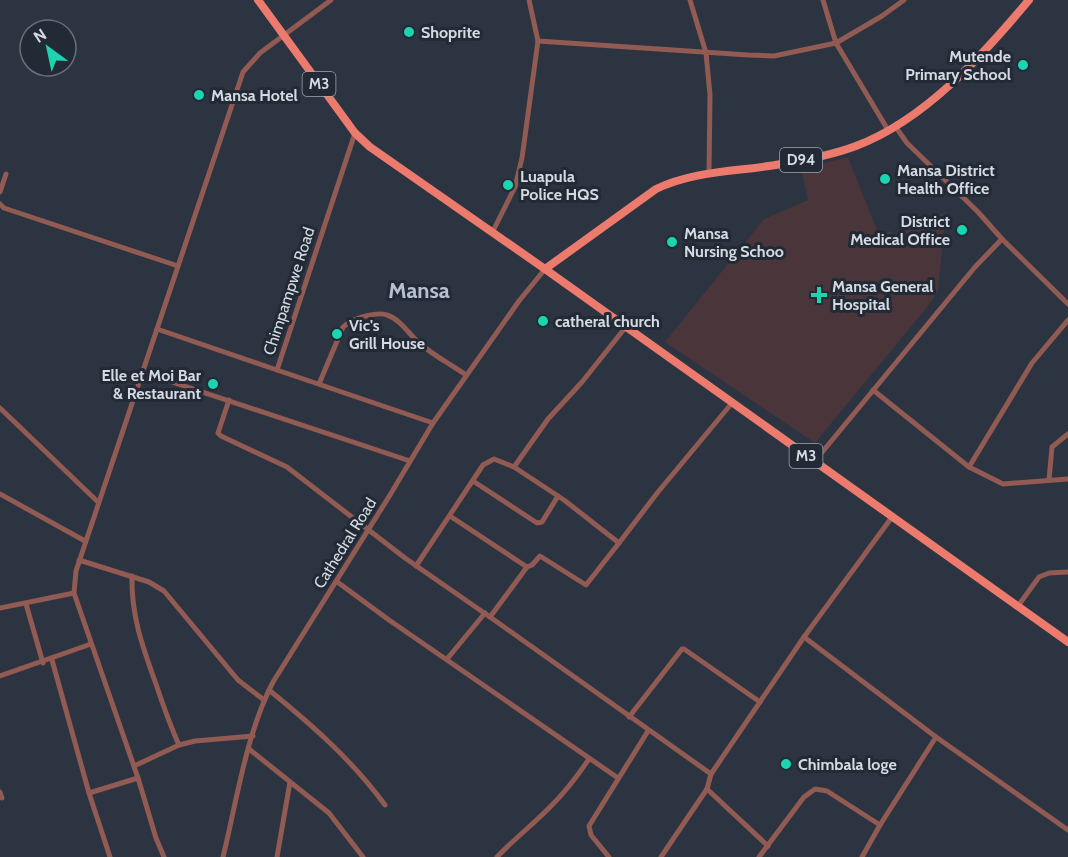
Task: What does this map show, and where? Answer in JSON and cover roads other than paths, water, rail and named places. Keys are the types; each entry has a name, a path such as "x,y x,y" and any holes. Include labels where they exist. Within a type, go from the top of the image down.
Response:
{"main road":[{"name":"M3","path":"258,0 356,134 370,147 1068,642"},
{"name":"D94","path":"545,269 656,189 688,176 780,165 811,158 856,146 892,128 932,100 953,81 1029,0"}],"street":[{"path":"164,857 74,593 76,571 243,72 250,62 283,35 331,0"},
{"path":"492,234 515,187 522,158 538,41 529,0"},
{"path":"690,0 706,52 710,95 710,173"},
{"path":"823,0 836,43 892,128 1068,304"},
{"path":"538,41 774,56 836,43 904,0"},
{"name":"Chimpampwe Road","path":"356,134 277,370 433,423"},
{"path":"0,192 6,174"},
{"path":"0,204 4,208 41,221 178,266"},
{"path":"814,462 975,267 1002,239"},
{"name":"Cathedral Road","path":"223,857 249,749 269,690 433,423 545,269"},
{"path":"319,384 343,327 349,322 380,314 388,315 398,322 420,344 466,375"},
{"path":"969,467 1032,363 1068,320"},
{"path":"157,328 277,370"},
{"path":"514,467 548,419 582,382 625,328"},
{"path":"142,372 410,461"},
{"path":"873,390 969,467 1003,484 1068,479"},
{"path":"229,400 218,433 220,436 287,467 416,566 711,774"},
{"path":"447,659 488,615 527,567 542,556 586,585 658,492 732,403"},
{"path":"0,408 98,502"},
{"path":"1049,480 1052,447 1068,434"},
{"path":"416,566 483,465 491,459 514,467 558,496 619,543"},
{"path":"473,481 537,523 542,522 558,496"},
{"path":"0,494 85,541"},
{"path":"450,516 527,567"},
{"path":"661,857 707,789 711,774 804,637 892,517"},
{"path":"79,560 149,582 164,591 238,680 264,700"},
{"path":"1018,606 1039,577 1049,573 1068,572"},
{"path":"132,576 132,595 138,635 179,745"},
{"path":"336,581 618,778"},
{"path":"0,608 74,593"},
{"path":"26,604 43,663"},
{"path":"804,637 936,737 1068,830"},
{"path":"0,676 52,660 92,644"},
{"path":"629,717 682,649 760,702"},
{"path":"52,660 89,793 110,857"},
{"path":"269,690 343,753 385,805"},
{"path":"609,857 589,831 589,826 648,730"},
{"path":"134,766 179,745 195,741 253,736"},
{"path":"862,857 936,737"},
{"path":"249,749 330,813 363,857"},
{"path":"497,857 572,784 589,759"},
{"path":"89,793 138,778"},
{"path":"277,857 290,782"},
{"path":"707,789 768,846"},
{"path":"759,857 804,797 815,789 827,791 880,825"}],"place":[{"name":"Shoprite","path":"409,32"},
{"name":"Mutende Primary School","path":"1023,65"},
{"name":"Mansa Hotel","path":"199,95"},
{"name":"Mansa District Health Office","path":"885,179"},
{"name":"Luapula Police HQS","path":"508,185"},
{"name":"District Medical Office","path":"962,230"},
{"name":"Mansa Nursing Schoo","path":"672,242"},
{"name":"Mansa General Hospital","path":"819,295"},
{"name":"catheral church","path":"543,321"},
{"name":"Vic's Grill House","path":"337,334"},
{"name":"Elle et Moi Bar & Restaurant","path":"213,384"},
{"name":"Chimbala loge","path":"786,764"}],"district":[{"name":"Mansa","path":"419,290"}]}
